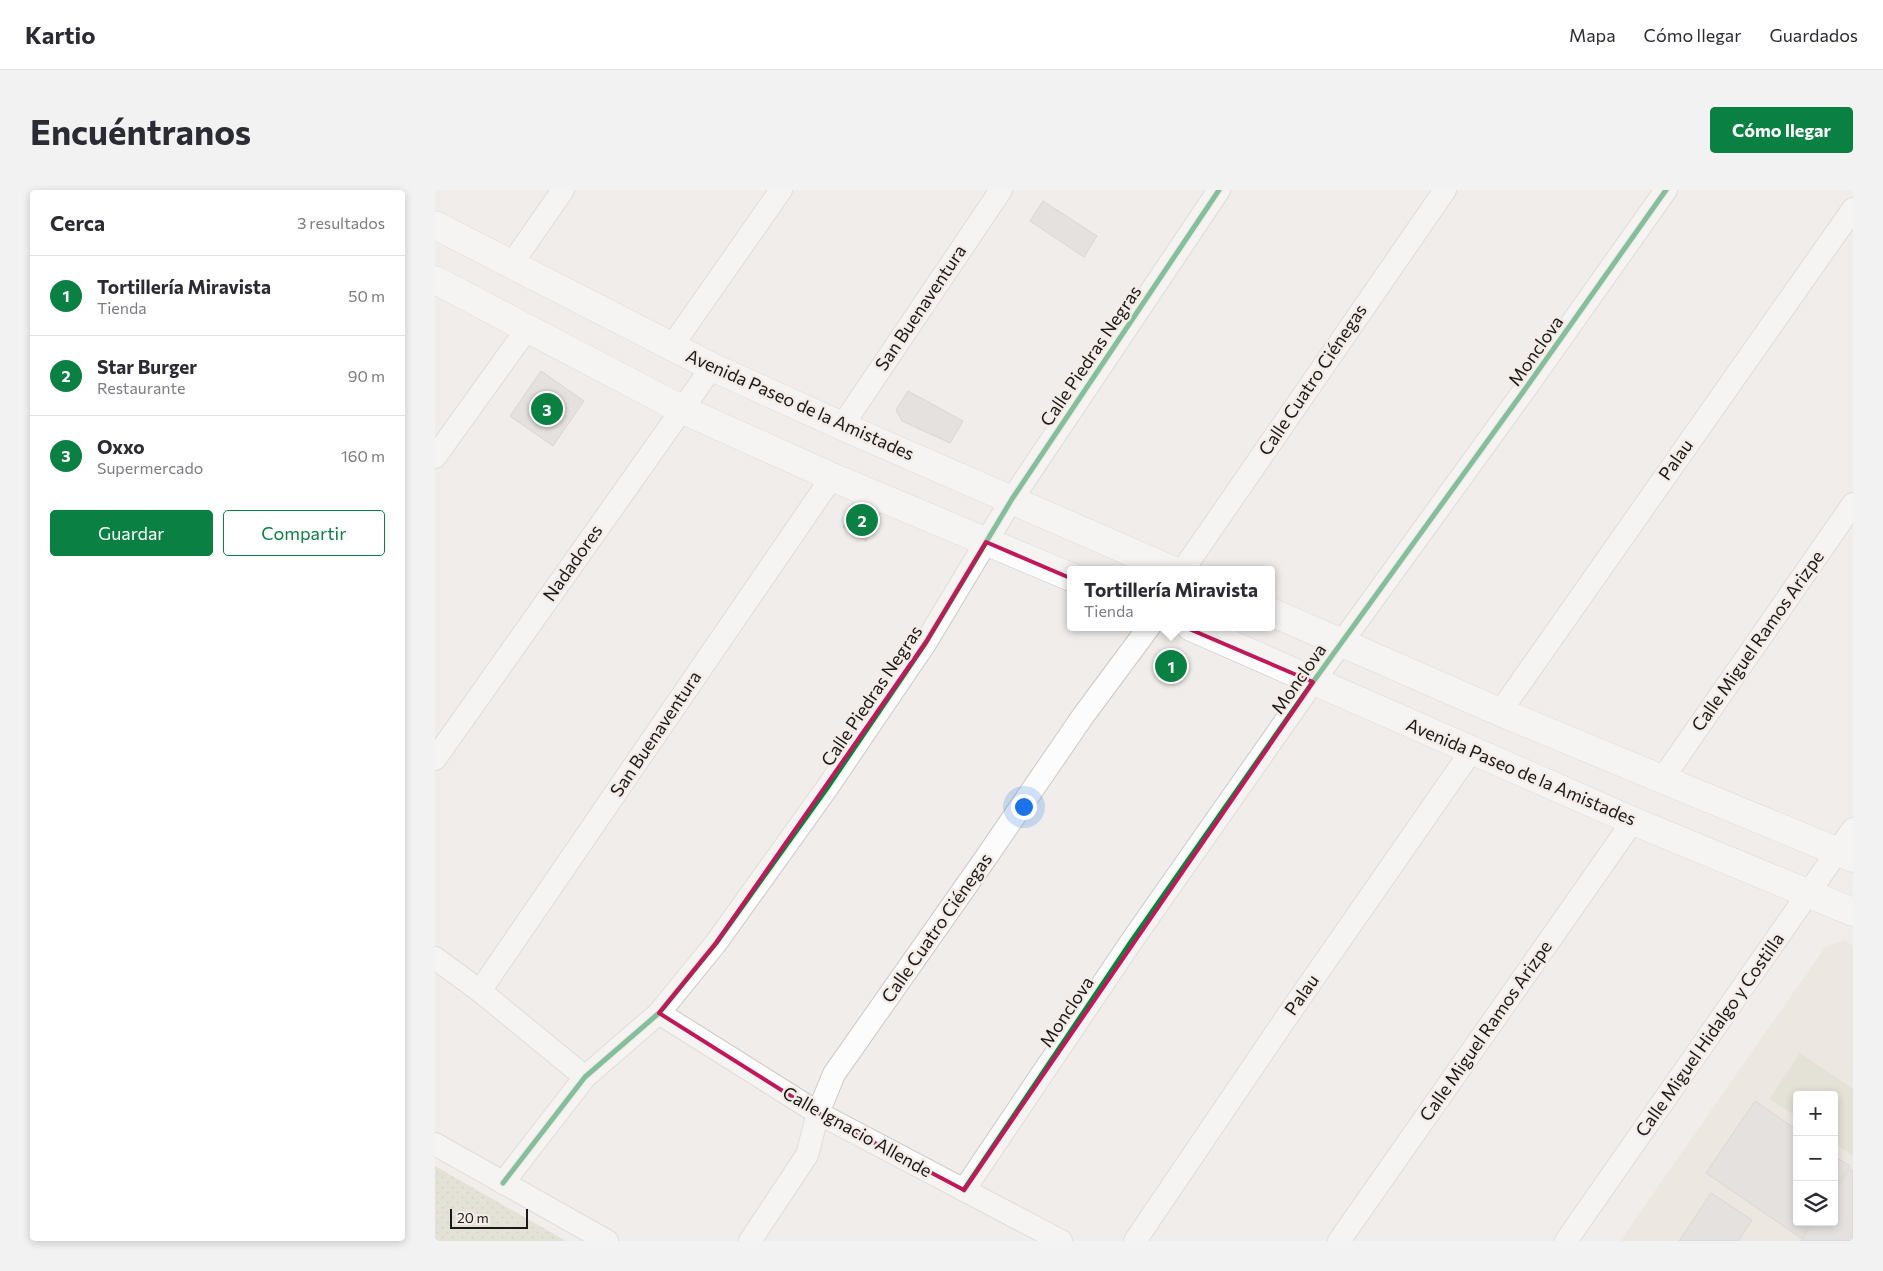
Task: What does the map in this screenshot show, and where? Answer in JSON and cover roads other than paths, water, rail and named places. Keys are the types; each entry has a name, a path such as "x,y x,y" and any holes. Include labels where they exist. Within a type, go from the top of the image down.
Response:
{"street":[{"path":"511,265 563,190"},
{"path":"672,346 781,190"},
{"name":"San Buenaventura","path":"841,426 1001,190"},
{"name":"Calle Piedras Negras","path":"503,1183 585,1077 659,1013 717,942 832,780 926,642 1012,499 1219,190"},
{"name":"Calle Cuatro Ciénegas","path":"1186,566 1445,190"},
{"name":"Monclova","path":"964,1190 1131,942 1313,682 1523,392 1666,190"},
{"name":"Palau","path":"1500,712 1853,209"},
{"name":"Avenida Paseo de la Amistades","path":"435,225 712,367 841,426 1162,566"},
{"path":"435,280 681,409 832,477 1067,575"},
{"path":"435,457 527,329"},
{"name":"Nadadores","path":"435,760 712,367"},
{"name":"San Buenaventura","path":"480,991 832,477"},
{"name":"Calle Miguel Ramos Arizpe","path":"1663,778 1853,504"},
{"path":"1275,614 1500,712 1845,854"},
{"name":"Calle Cuatro Ciénegas","path":"750,1241 807,1155 818,1114 834,1074 1083,716 1146,631"},
{"name":"Avenida Paseo de la Amistades","path":"1200,631 1633,821 1853,912"},
{"name":"Palau","path":"1135,1241 1286,1018 1472,750"},
{"name":"Calle Miguel Ramos Arizpe","path":"1339,1241 1633,821"},
{"name":"Calle Miguel Hidalgo y Costilla","path":"1566,1241 1809,894 1845,854 1853,829"},
{"path":"435,958 480,991 585,1077"},
{"name":"Calle Ignacio Allende","path":"659,1013 818,1114 1061,1241"},
{"path":"435,1144 607,1241"}],"place":[{"name":"Oxxo","path":"547,409"},
{"name":"Star Burger","path":"862,520"},
{"name":"Tortillería Miravista","path":"1171,666"}]}
